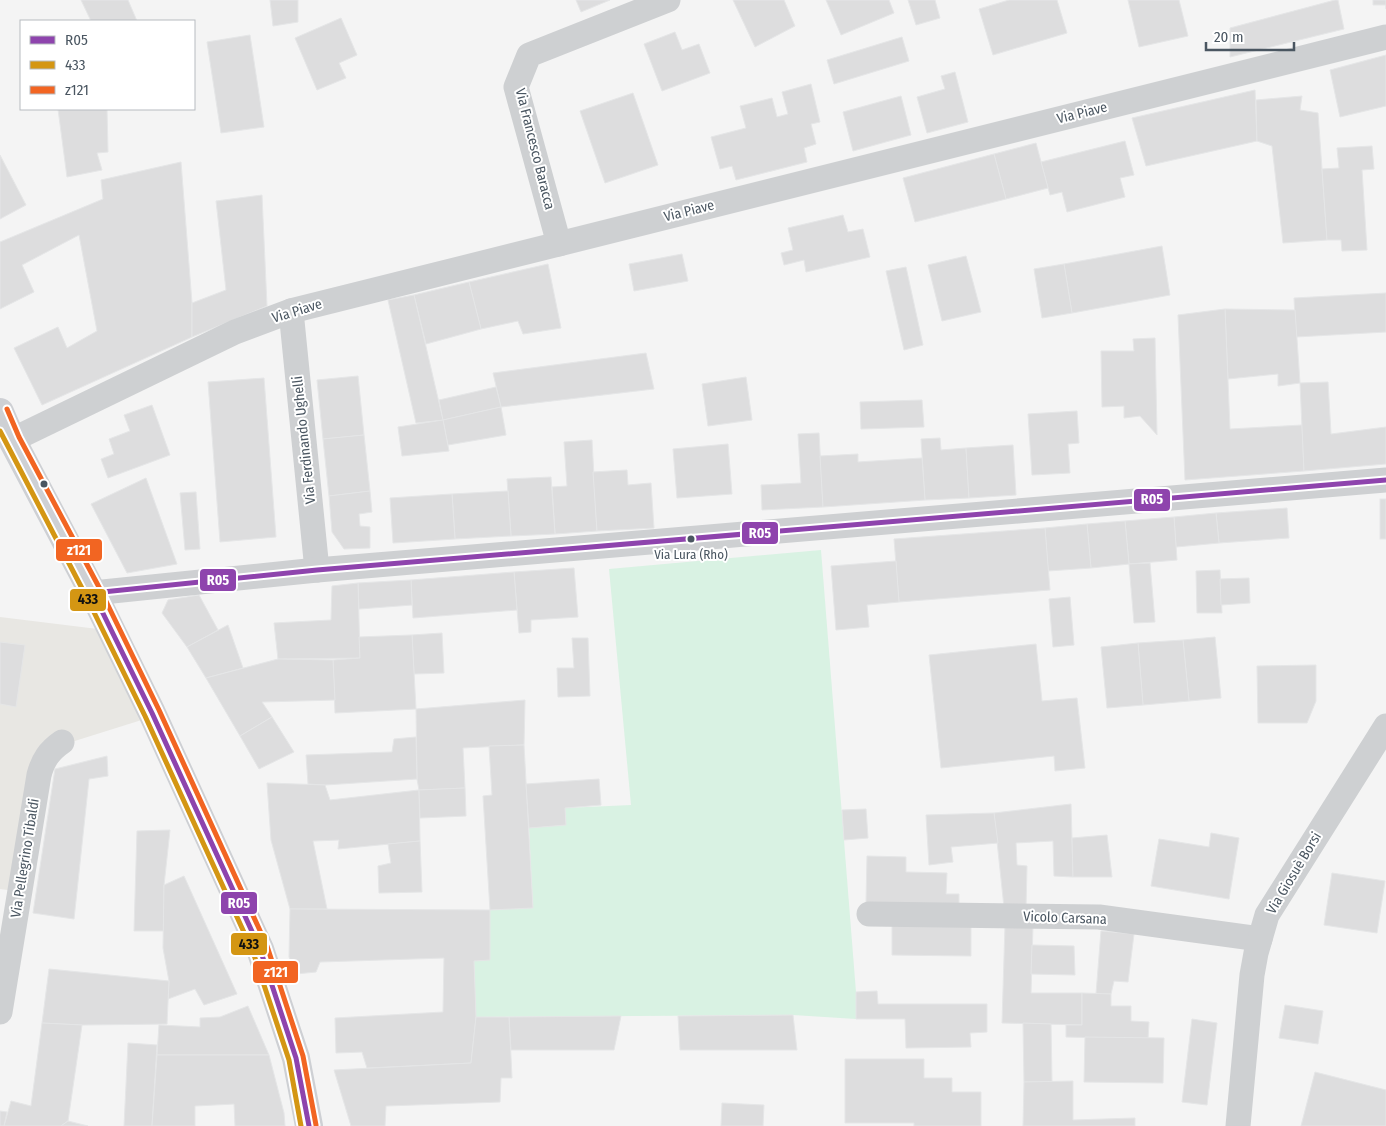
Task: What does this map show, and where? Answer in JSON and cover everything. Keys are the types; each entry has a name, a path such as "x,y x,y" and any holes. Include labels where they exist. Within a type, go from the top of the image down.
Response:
{"main road":[{"path":"0,412 12,440 93,593 152,713 260,950 296,1058 309,1126"}],"street":[{"name":"Via Francesco Baracca","path":"560,244 516,87 529,55 668,0"},
{"name":"Via Piave","path":"12,440 235,332 291,311 1386,37"},
{"name":"Via Ferdinando Ughelli","path":"291,311 318,570"},
{"path":"93,593 318,570 1386,480"},
{"name":"Via Giosuè Borsi","path":"1238,1126 1252,975 1267,916 1386,726"},
{"name":"Via Pellegrino Tibaldi","path":"0,1012 38,775 50,751 62,742"},
{"name":"Vicolo Carsana","path":"869,914 1099,917 1260,939"}],"shaded area":[{"path":"0,617 106,630 148,718 62,745 53,752 23,892 0,889"}],"green space":[{"path":"821,550 856,992 856,1019 793,1015 476,1017 474,961 490,959 490,910 533,907 529,828 566,825 565,808 631,805 609,569"}],"building":[{"path":"81,0 128,0 137,20 91,20"},
{"path":"270,0 298,0 298,22 273,26"},
{"path":"576,0 610,0 581,12"},
{"path":"733,0 784,0 795,26 755,47"},
{"path":"826,0 889,0 894,13 841,35"},
{"path":"908,0 935,0 940,18 916,25"},
{"path":"1009,0 1057,0 1067,33 993,55 979,9"},
{"path":"1128,0 1179,0 1188,36 1139,47"},
{"path":"1338,0 1344,29 1230,57 1230,28"},
{"path":"1373,0 1386,0 1386,5 1373,5"},
{"path":"341,18 357,55 339,63 346,78 317,90 295,38"},
{"path":"675,32 682,50 699,44 710,73 662,91 644,44"},
{"path":"250,35 264,127 221,133 207,42"},
{"path":"902,37 909,61 834,84 827,60"},
{"path":"1386,55 1386,106 1340,117 1330,70"},
{"path":"955,72 968,122 927,133 917,97 945,89 941,76"},
{"path":"811,84 820,122 811,124 816,144 804,148 807,162 736,180 732,166 720,169 711,137 746,128 740,106 772,98 777,117 788,114 782,92"},
{"path":"1255,90 1257,141 1146,166 1132,118"},
{"path":"633,93 658,165 605,183 580,111"},
{"path":"901,96 911,135 853,151 843,112"},
{"path":"1302,96 1300,110 1318,113 1327,240 1283,243 1272,146 1257,141 1256,100"},
{"path":"58,110 107,110 108,152 97,153 102,170 67,177"},
{"path":"1125,141 1134,175 1120,178 1125,197 1067,212 1062,192 1050,195 1041,162"},
{"path":"1036,143 1048,188 1006,199 994,154"},
{"path":"1372,146 1374,169 1362,170 1367,250 1342,251 1341,240 1327,240 1322,169 1339,168 1337,148"},
{"path":"994,154 1006,199 915,222 903,178"},
{"path":"0,155 26,205 0,219"},
{"path":"181,162 192,303 192,337 42,405 14,348 58,327 67,348 97,331 79,235 22,265 34,292 0,309 0,242 103,199 101,180"},
{"path":"262,195 267,306 192,337 192,303 226,290 216,201"},
{"path":"843,215 848,232 863,229 870,257 806,272 804,260 784,265 781,253 793,250 788,228"},
{"path":"1162,246 1170,295 1072,313 1064,264"},
{"path":"682,254 688,281 634,291 629,264"},
{"path":"966,256 981,312 942,321 928,265"},
{"path":"548,264 561,328 523,334 518,321 481,329 469,282"},
{"path":"1064,264 1072,313 1042,318 1034,269"},
{"path":"906,267 923,345 904,350 886,271"},
{"path":"469,282 481,329 426,344 414,295"},
{"path":"1386,293 1386,332 1296,337 1294,298"},
{"path":"414,295 443,420 416,423 388,300"},
{"path":"1225,309 1295,310 1300,383 1278,386 1278,374 1228,379"},
{"path":"1225,309 1230,429 1302,425 1304,471 1185,480 1178,315"},
{"path":"1155,338 1157,435 1140,416 1124,418 1124,406 1102,407 1101,351 1134,351 1133,339"},
{"path":"646,353 654,389 501,407 493,373"},
{"path":"358,376 364,435 323,439 317,380"},
{"path":"746,377 752,420 708,426 702,384"},
{"path":"264,378 276,537 220,542 208,382"},
{"path":"1328,382 1331,434 1386,427 1386,464 1304,471 1300,383"},
{"path":"496,387 501,407 443,420 439,400"},
{"path":"922,400 924,427 861,429 860,402"},
{"path":"152,405 170,455 108,478 101,459 114,454 109,439 130,431 124,415"},
{"path":"501,407 506,435 448,445 443,420"},
{"path":"1077,411 1079,443 1068,444 1070,473 1032,475 1028,414"},
{"path":"443,420 449,451 402,456 398,427"},
{"path":"819,433 823,507 762,510 761,485 801,483 798,434"},
{"path":"364,435 370,491 329,496 323,439"},
{"path":"940,438 941,450 966,448 969,498 925,500 921,439"},
{"path":"592,440 597,531 555,534 552,487 567,486 564,442"},
{"path":"728,444 732,494 677,498 673,449"},
{"path":"1013,445 1016,495 969,498 966,448"},
{"path":"858,454 858,462 922,458 925,500 823,507 820,456"},
{"path":"627,470 628,485 651,483 654,528 597,531 593,472"},
{"path":"551,477 555,534 511,536 507,479"},
{"path":"146,478 177,564 127,573 91,504"},
{"path":"370,491 372,512 359,514 360,526 370,527 370,548 344,549 332,532 329,496"},
{"path":"508,491 511,536 455,539 452,494"},
{"path":"196,492 200,549 185,550 180,493"},
{"path":"452,494 455,539 393,543 390,498"},
{"path":"1380,499 1386,499 1386,539 1380,539"},
{"path":"1287,508 1289,538 1219,543 1216,513"},
{"path":"1216,513 1219,543 1176,547 1174,517"},
{"path":"1174,517 1177,560 1129,564 1125,521"},
{"path":"1125,521 1129,564 1091,568 1087,524"},
{"path":"1087,524 1091,568 1048,571 1045,528"},
{"path":"1045,528 1050,590 899,602 894,539"},
{"path":"896,561 899,602 867,605 869,627 836,630 831,566"},
{"path":"1150,563 1155,622 1134,623 1129,564"},
{"path":"574,568 578,617 531,620 531,632 519,633 514,572"},
{"path":"1220,570 1222,613 1197,613 1196,571"},
{"path":"514,572 517,610 413,618 411,580"},
{"path":"1249,578 1250,603 1221,605 1220,579"},
{"path":"411,580 412,605 359,609 358,583"},
{"path":"358,583 360,658 278,659 274,623 331,620 332,586"},
{"path":"199,595 218,630 187,647 162,613 168,600"},
{"path":"1070,597 1074,645 1053,647 1049,599"},
{"path":"228,625 243,668 206,678 187,647"},
{"path":"442,633 444,673 414,674 412,635"},
{"path":"412,635 416,709 335,713 333,660 360,658 359,637"},
{"path":"1215,637 1221,698 1189,701 1183,640"},
{"path":"572,638 588,638 590,696 558,697 557,668 574,668"},
{"path":"1183,640 1189,701 1143,705 1138,643"},
{"path":"0,642 25,645 16,707 0,704"},
{"path":"1138,643 1143,705 1107,708 1101,647"},
{"path":"1036,644 1042,701 1077,698 1085,768 1055,771 1054,756 941,768 929,655"},
{"path":"278,659 333,660 335,700 262,702 272,717 240,736 206,678"},
{"path":"1316,665 1316,701 1307,723 1258,723 1257,666"},
{"path":"525,700 524,745 463,748 465,788 419,790 417,779 416,709"},
{"path":"272,717 294,752 259,769 240,736"},
{"path":"416,737 417,779 325,785 308,784 306,755 392,752 394,739"},
{"path":"524,745 533,908 490,910 483,796 492,795 489,746"},
{"path":"107,756 108,776 89,779 74,919 33,913 55,769"},
{"path":"599,779 601,805 565,808 566,825 529,828 526,784"},
{"path":"267,783 325,785 330,800 419,790 420,841 338,849 339,840 313,841 327,909 290,909 271,840"},
{"path":"465,788 466,816 420,818 419,790"},
{"path":"1071,804 1073,877 1054,876 1053,841 1016,843 1017,865 1027,866 1026,907 1004,907 994,813"},
{"path":"866,809 868,838 844,840 842,810"},
{"path":"994,813 998,843 951,847 953,862 929,865 926,815"},
{"path":"170,830 164,885 164,931 134,931 137,831"},
{"path":"1211,833 1239,838 1229,899 1151,886 1159,839 1209,847"},
{"path":"1107,835 1112,877 1073,877 1072,838"},
{"path":"420,841 422,892 379,893 378,866 391,863 388,844"},
{"path":"867,856 906,857 906,872 947,873 946,894 959,894 959,906 866,903"},
{"path":"1332,873 1385,881 1377,933 1324,925"},
{"path":"184,876 237,994 204,1005 195,989 168,999 169,981 163,948 164,885"},
{"path":"290,909 490,910 490,960 474,961 476,1017 471,1063 367,1068 362,1052 336,1053 335,1018 443,1012 444,958 320,962 316,972 296,974 289,957"},
{"path":"892,923 971,925 971,956 892,955"},
{"path":"1005,924 1033,925 1031,993 1082,993 1082,1025 1002,1023"},
{"path":"1101,931 1134,934 1128,982 1114,981 1111,994 1096,994"},
{"path":"1032,945 1074,946 1075,975 1031,974"},
{"path":"49,969 169,981 167,1024 82,1025 42,1023"},
{"path":"877,991 878,1004 987,1004 987,1032 970,1033 971,1047 906,1048 905,1019 856,1019 856,992"},
{"path":"1082,993 1111,994 1111,1006 1131,1006 1131,1021 1149,1022 1148,1039 1066,1037 1066,1025 1082,1025"},
{"path":"1285,1005 1323,1011 1318,1044 1279,1038"},
{"path":"248,1006 269,1055 157,1055 159,1025 200,1027 200,1018 220,1017"},
{"path":"793,1015 797,1050 680,1050 678,1016"},
{"path":"621,1016 614,1050 511,1050 509,1017"},
{"path":"476,1017 509,1017 512,1078 501,1078 500,1102 386,1106 385,1126 351,1126 334,1070 471,1063"},
{"path":"1192,1019 1217,1023 1207,1105 1182,1102"},
{"path":"42,1023 82,1025 68,1121 61,1126 4,1126 11,1101 31,1106"},
{"path":"1023,1023 1051,1024 1052,1082 1024,1082"},
{"path":"1085,1037 1164,1038 1163,1083 1084,1082"},
{"path":"128,1043 157,1045 152,1126 124,1126"},
{"path":"157,1055 269,1055 284,1113 285,1126 235,1126 234,1104 195,1106 195,1126 152,1126"},
{"path":"845,1059 924,1059 924,1078 952,1078 952,1092 981,1092 981,1126 914,1126 914,1123 845,1123"},
{"path":"1315,1072 1386,1090 1386,1126 1301,1126"},
{"path":"1073,1081 1073,1120 1135,1118 1135,1126 1023,1126 1024,1082"},
{"path":"722,1103 764,1105 763,1126 721,1126"},
{"path":"0,1111 7,1112 4,1126 0,1126"},
{"path":"68,1121 88,1126 61,1126"}],"transit line":[{"name":"z121","path":"7,409 19,437 100,589 159,710 267,946 303,1056 316,1125"},
{"name":"433","path":"0,431 86,596 145,716 253,952 289,1060 301,1126"},
{"name":"R05","path":"309,1126 296,1058 260,949 152,713 93,593 317,570 1386,480"}],"place":[{"name":"Via Lura (Rho)","path":"691,539"}]}
